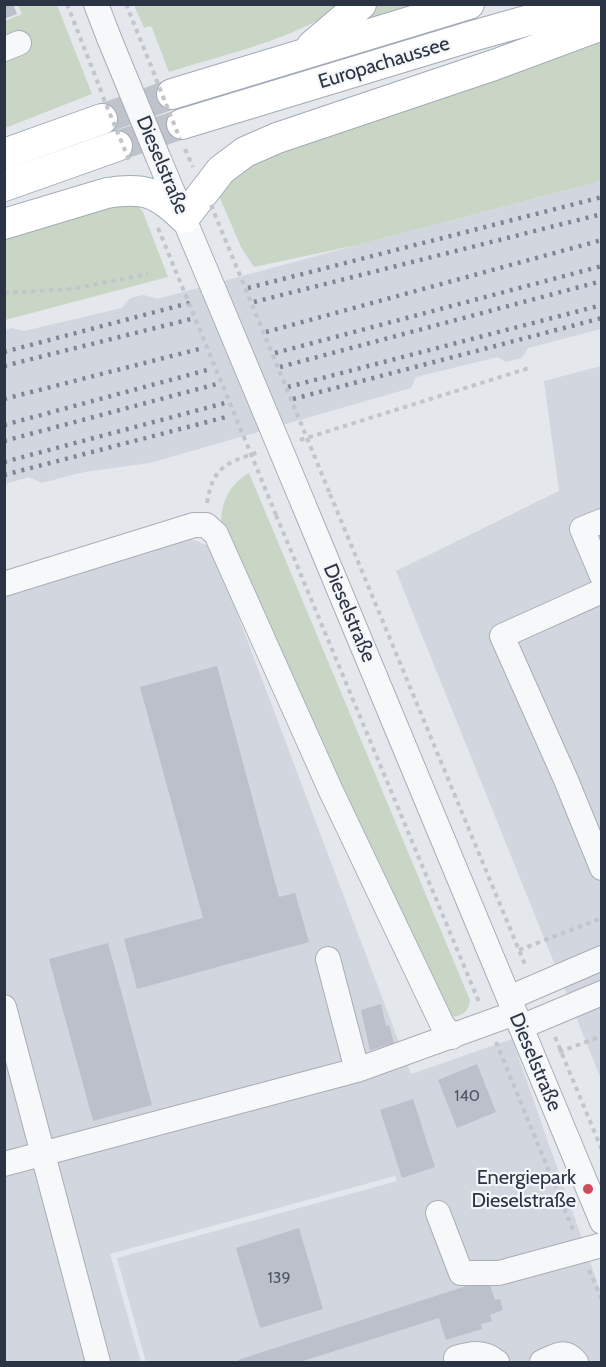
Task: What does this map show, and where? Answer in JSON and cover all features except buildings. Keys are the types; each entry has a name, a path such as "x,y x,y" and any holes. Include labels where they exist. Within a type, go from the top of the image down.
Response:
{"main road":[{"path":"300,55 362,4"},
{"name":"Europachaussee","path":"172,94 469,4"},
{"name":"Europachaussee","path":"181,132 470,37 586,4"},
{"path":"171,223 221,170 245,152 277,138 494,65 602,25"},
{"path":"4,154 102,119"},
{"path":"4,186 123,153"},
{"path":"4,224 123,190 142,191 168,202 171,223"}],"street":[{"name":"Dieselstraße","path":"96,4 158,157 171,223 303,503 602,1222"},
{"path":"602,521 582,529 602,576"},
{"path":"4,584 194,525 206,525 216,534 331,791 442,1024 452,1037"},
{"path":"602,591 502,636 602,868"},
{"path":"515,1013 534,988 602,958"},
{"path":"328,959 357,1070"},
{"path":"4,1164 357,1070 515,1013 546,1017 602,993"},
{"path":"4,1007 98,1362"},
{"path":"438,1213 461,1273 499,1274 602,1245"},
{"path":"456,1358 479,1353 486,1354 497,1362"},
{"path":"542,1362 567,1354 576,1362"}],"path":[{"path":"67,4 123,153"},
{"path":"126,4 181,132"},
{"path":"211,205 534,988"},
{"path":"171,223 276,515 575,1235"},
{"path":"4,293 72,289 148,274"},
{"path":"295,441 529,368"},
{"path":"206,525 210,484 220,469 239,458 262,452"},
{"path":"519,950 602,918"},
{"path":"546,1017 602,1150"},
{"path":"588,1267 602,1299"}],"shaded area":[{"path":"601,181 601,329 528,348 522,358 506,362 498,357 416,377 411,388 150,463 84,472 42,483 29,477 5,484 5,330 12,328 24,331 122,308 130,298 144,295 157,299"},
{"path":"601,366 601,1079 396,571 559,491 544,381"},
{"path":"191,539 212,547 411,1074 512,1039 601,1293 601,1362 146,1362 117,1258 397,1181 395,1176 110,1254 141,1362 5,1362 5,597"}],"green space":[{"path":"18,5 57,5 92,94 5,128 5,21 22,14"},
{"path":"134,5 344,5 282,37 169,72 152,28 150,26 144,28"},
{"path":"375,5 428,5 362,24"},
{"path":"601,35 601,181 357,245 254,267 241,247 217,191 234,170"},
{"path":"107,204 136,204 143,212 168,277 5,320 5,235"},
{"path":"249,473 470,1000 466,1011 460,1015 448,1017 222,532 223,505 226,498 235,484"}],"tunnel":[{"path":"102,119 172,94"},
{"path":"117,146 182,124"}],"railway":[{"path":"248,288 602,197"},
{"path":"254,302 602,214"},
{"path":"266,332 602,240"},
{"path":"275,353 602,266"},
{"path":"280,367 602,281"},
{"path":"4,352 193,302"},
{"path":"288,387 602,305"},
{"path":"293,399 602,318"},
{"path":"4,366 191,319"},
{"path":"4,399 203,348"},
{"path":"4,425 211,369"},
{"path":"4,441 217,384"},
{"path":"4,462 225,403"},
{"path":"4,475 230,416"}],"place":[{"name":"Energiepark Dieselstraße","path":"588,1189"}]}
